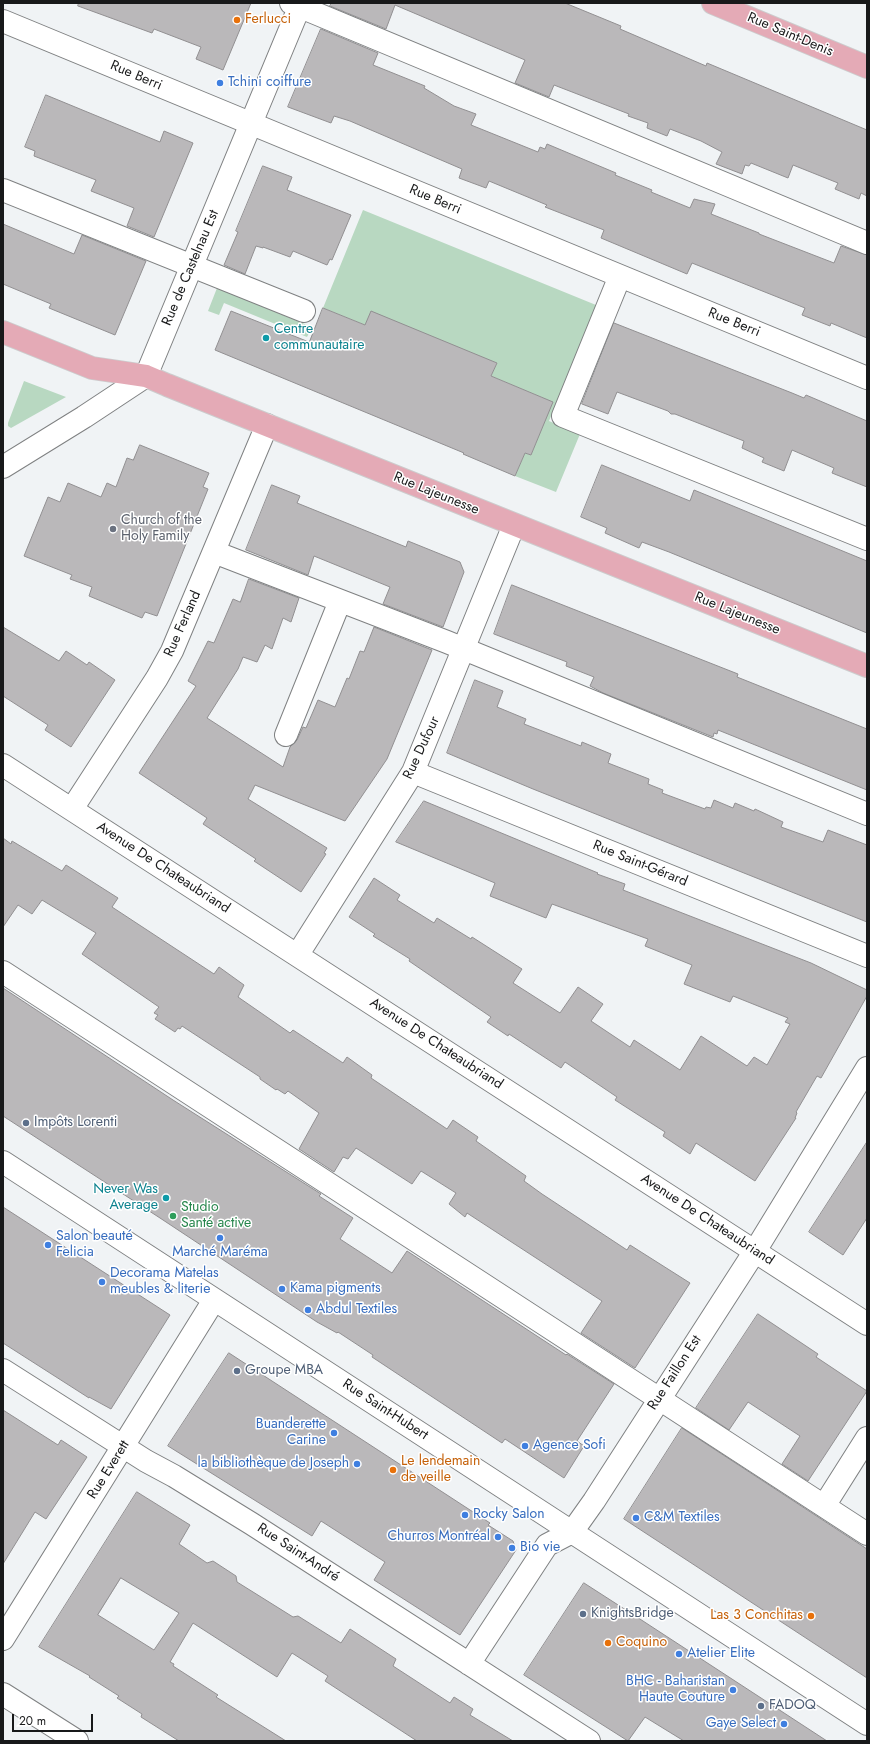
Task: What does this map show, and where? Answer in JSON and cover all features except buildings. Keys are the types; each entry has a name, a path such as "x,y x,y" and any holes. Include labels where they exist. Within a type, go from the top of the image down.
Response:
{"main road":[{"name":"Rue Saint-Denis","path":"713,3 867,67"},
{"name":"Rue Lajeunesse","path":"3,332 92,368 146,376 867,666"}],"street":[{"name":"Rue de Castelnau Est","path":"146,376 193,266 297,4"},
{"path":"297,4 867,242"},
{"name":"Rue Berri","path":"3,21 867,378"},
{"path":"3,190 304,311"},
{"path":"620,276 563,416 867,539"},
{"path":"3,467 84,417 146,376"},
{"name":"Rue Ferland","path":"72,809 165,666 180,635 267,425"},
{"name":"Rue Dufour","path":"298,954 413,772 514,525"},
{"path":"214,552 340,600 867,814"},
{"path":"286,735 340,600"},
{"name":"Avenue De Chateaubriand","path":"3,764 867,1324"},
{"name":"Rue Saint-Gérard","path":"413,772 867,956"},
{"path":"3,972 867,1534"},
{"name":"Rue Faillon Est","path":"469,1664 547,1545 572,1532 756,1251 867,1068"},
{"name":"Rue Saint-Hubert","path":"3,1162 867,1724"},
{"name":"Rue Everett","path":"3,1638 124,1447 214,1300"},
{"name":"Rue Saint-André","path":"3,1370 124,1447 252,1524 589,1741"},
{"path":"824,1506 867,1438"},
{"path":"3,1694 77,1741"}],"green space":[{"path":"363,210 596,305 549,421 580,434 556,492 515,476 525,453 531,455 542,427 533,424 543,398 491,376 497,363 365,325 323,308"},
{"path":"217,288 312,327 307,337 224,303 219,315 208,311"},
{"path":"24,381 66,397 11,428 8,426 8,423"}],"place":[{"name":"Ferlucci","path":"237,20"},
{"name":"Tchini coiffure","path":"220,83"},
{"name":"Centre communautaire","path":"266,338"},
{"name":"Church of the Holy Family","path":"113,529"},
{"name":"Impôts Lorenti","path":"26,1123"},
{"name":"Never Was Average","path":"166,1198"},
{"name":"Studio Santé active","path":"173,1216"},
{"name":"Marché Maréma","path":"220,1238"},
{"name":"Salon beauté Felicia","path":"48,1245"},
{"name":"Decorama Matelas meubles & literie","path":"102,1282"},
{"name":"Kama pigments","path":"282,1289"},
{"name":"Abdul Textiles","path":"308,1310"},
{"name":"Groupe MBA","path":"237,1371"},
{"name":"Buanderette Carine","path":"334,1433"},
{"name":"Agence Sofi","path":"525,1446"},
{"name":"la bibliothèque de Joseph","path":"357,1464"},
{"name":"Le lendemain de veille","path":"393,1470"},
{"name":"Rocky Salon","path":"465,1515"},
{"name":"C&M Textiles","path":"636,1518"},
{"name":"Churros Montréal","path":"498,1537"},
{"name":"Bio vie","path":"512,1548"},
{"name":"KnightsBridge","path":"583,1614"},
{"name":"Las 3 Conchitas","path":"811,1616"},
{"name":"Coquino","path":"608,1643"},
{"name":"Atelier Elite","path":"679,1654"},
{"name":"BHC - Baharistan Haute Couture","path":"733,1690"},
{"name":"FADOQ","path":"761,1706"},
{"name":"Gaye Select","path":"784,1724"}]}
